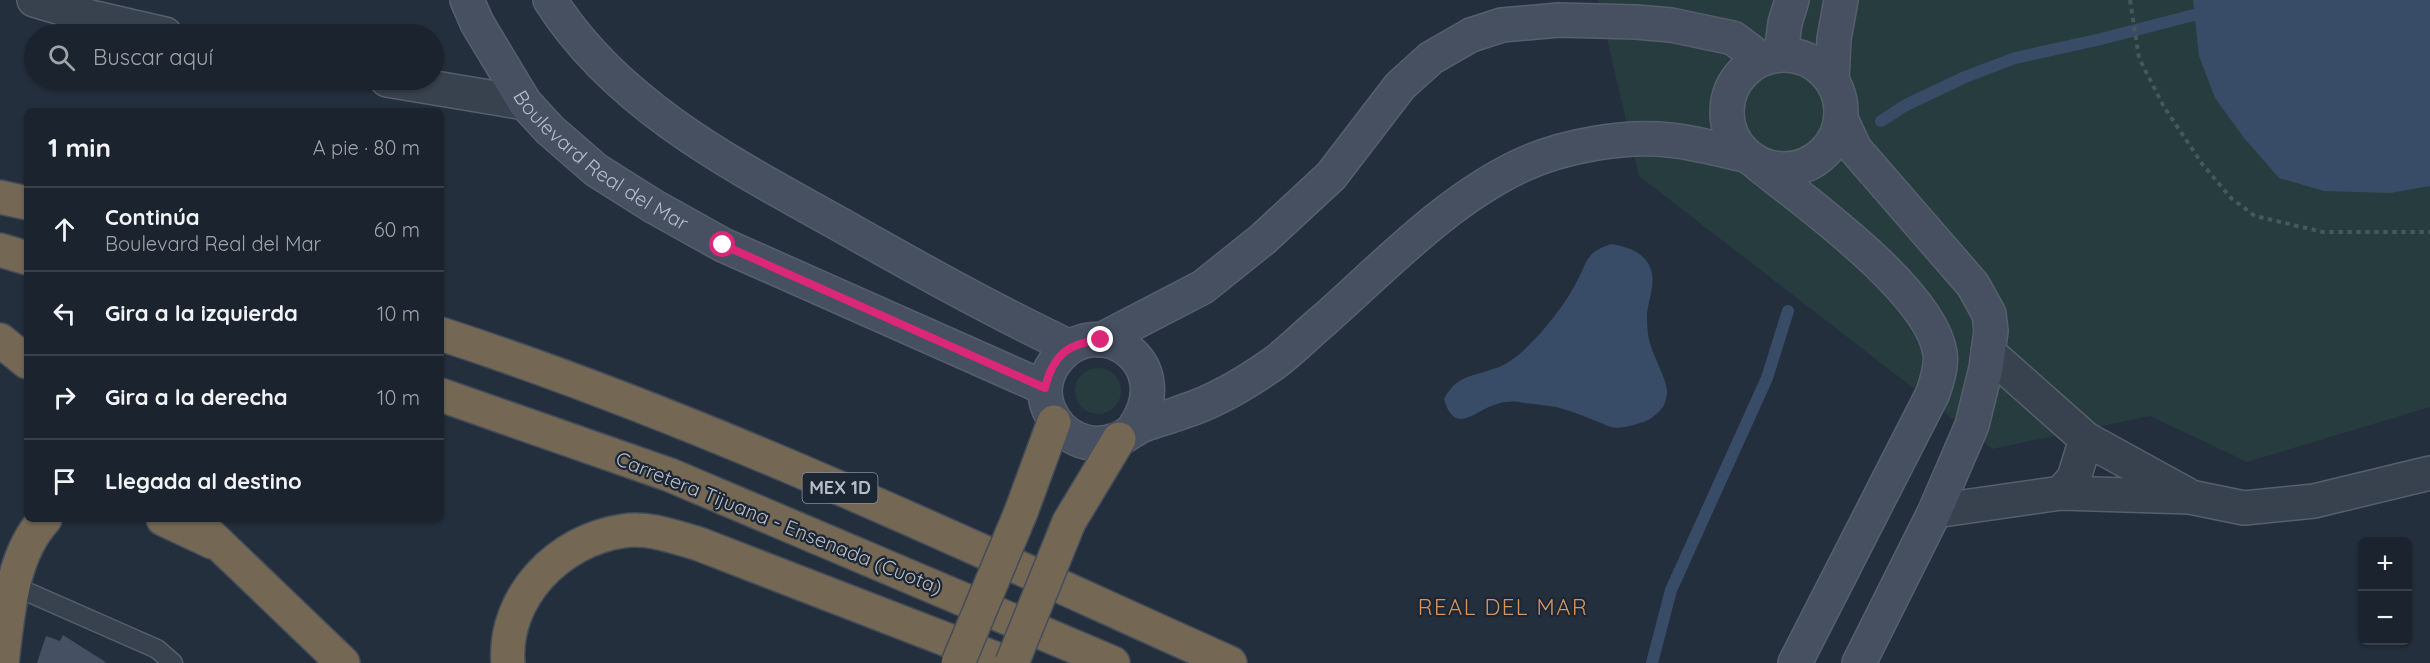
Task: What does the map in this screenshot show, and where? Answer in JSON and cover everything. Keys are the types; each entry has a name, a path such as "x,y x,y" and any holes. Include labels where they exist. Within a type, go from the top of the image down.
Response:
{"highway":[{"path":"0,197 24,203"},
{"path":"0,249 24,257"},
{"name":"MEX 1D","path":"444,335 523,361 806,474 1230,663"},
{"path":"0,340 24,360"},
{"name":"Carretera Tijuana - Ensenada (Cuota)","path":"444,396 670,475 1113,663"},
{"path":"958,663 1021,512 1054,422"},
{"path":"508,663 509,632 521,600 555,560 580,542 624,531 658,532 699,544 1009,663 1070,522 1127,434"},
{"path":"2,663 14,586 28,541 43,522"},
{"path":"169,522 222,547"},
{"path":"196,522 343,663"}],"street":[{"path":"34,0 121,24"},
{"name":"Boulevard Real del Mar","path":"467,0 477,23 525,103 550,130 596,170 653,206 723,245 1045,388"},
{"path":"550,0 584,46 637,98 683,131 741,169 989,309 1070,347"},
{"path":"1771,57 1792,0"},
{"path":"1832,81 1834,39 1840,0"},
{"path":"1101,340 1203,287 1263,239 1331,176 1400,86 1431,58 1471,35 1502,25 1559,20 1659,24 1733,38 1771,57"},
{"path":"1127,434 1144,414 1149,399 1148,381 1142,365 1132,353 1118,343 1101,340 1085,341 1070,347 1058,358 1049,372 1045,388 1047,405 1054,422 1067,434 1084,442 1102,444 1183,412 1212,399 1275,363 1422,232 1481,186 1524,164 1574,148 1619,141 1668,140 1752,160 1778,170 1795,169 1812,162 1826,151 1837,136 1841,119 1840,99 1832,81 1819,66 1801,57 1771,57 1744,70 1733,87 1727,105 1728,124 1733,141 1752,160 1850,237 1918,305 1933,330 1940,353 1939,374 1933,393 1795,663"},
{"path":"444,90 525,103"},
{"path":"1841,119 1855,148 1973,285 1989,314 1991,331 1972,425 1935,511 1858,663"},
{"path":"1988,352 2086,439 2190,497"},
{"path":"2061,493 2074,478 2086,439"},
{"path":"1935,511 2061,493 2190,497 2244,508 2314,501 2430,473"}],"lane":[{"path":"14,586 71,609 157,649 173,663"}],"path":[{"path":"2130,0 2139,58 2164,107 2203,165 2231,198 2255,216 2323,232 2430,232"}],"green space":[{"path":"1598,0 2430,0 2430,407 2247,462 2150,416 1992,449 1639,176"},
{"path":"1098,368 1107,369 1115,374 1120,382 1120,400 1115,408 1107,413 1098,414 1089,413 1081,408 1076,400 1075,391 1076,382 1081,374 1089,369"}],"water":[{"path":"2193,0 2430,0 2430,186 2390,193 2324,191 2279,178 2244,138 2215,98 2199,56"},
{"path":"1611,244 1637,252 1652,271 1653,278 1647,314 1649,340 1667,387 1665,404 1659,411 1647,421 1620,428 1611,427 1556,407 1514,402 1497,404 1466,418 1454,417 1444,399 1454,385 1465,378 1503,365 1520,353 1541,333 1561,308 1591,255"}],"building":[{"path":"63,635 107,663 37,663 46,636 60,641"}],"waterway":[{"path":"1881,121 1906,105 1965,77 2015,58 2209,11"},
{"path":"1652,663 1671,590 1767,378 1788,311"}],"district":[{"name":"REAL DEL MAR","path":"1503,607"}],"route":[{"path":"723,245 1045,388 1049,372 1058,358 1070,347 1085,341 1101,340"}]}
